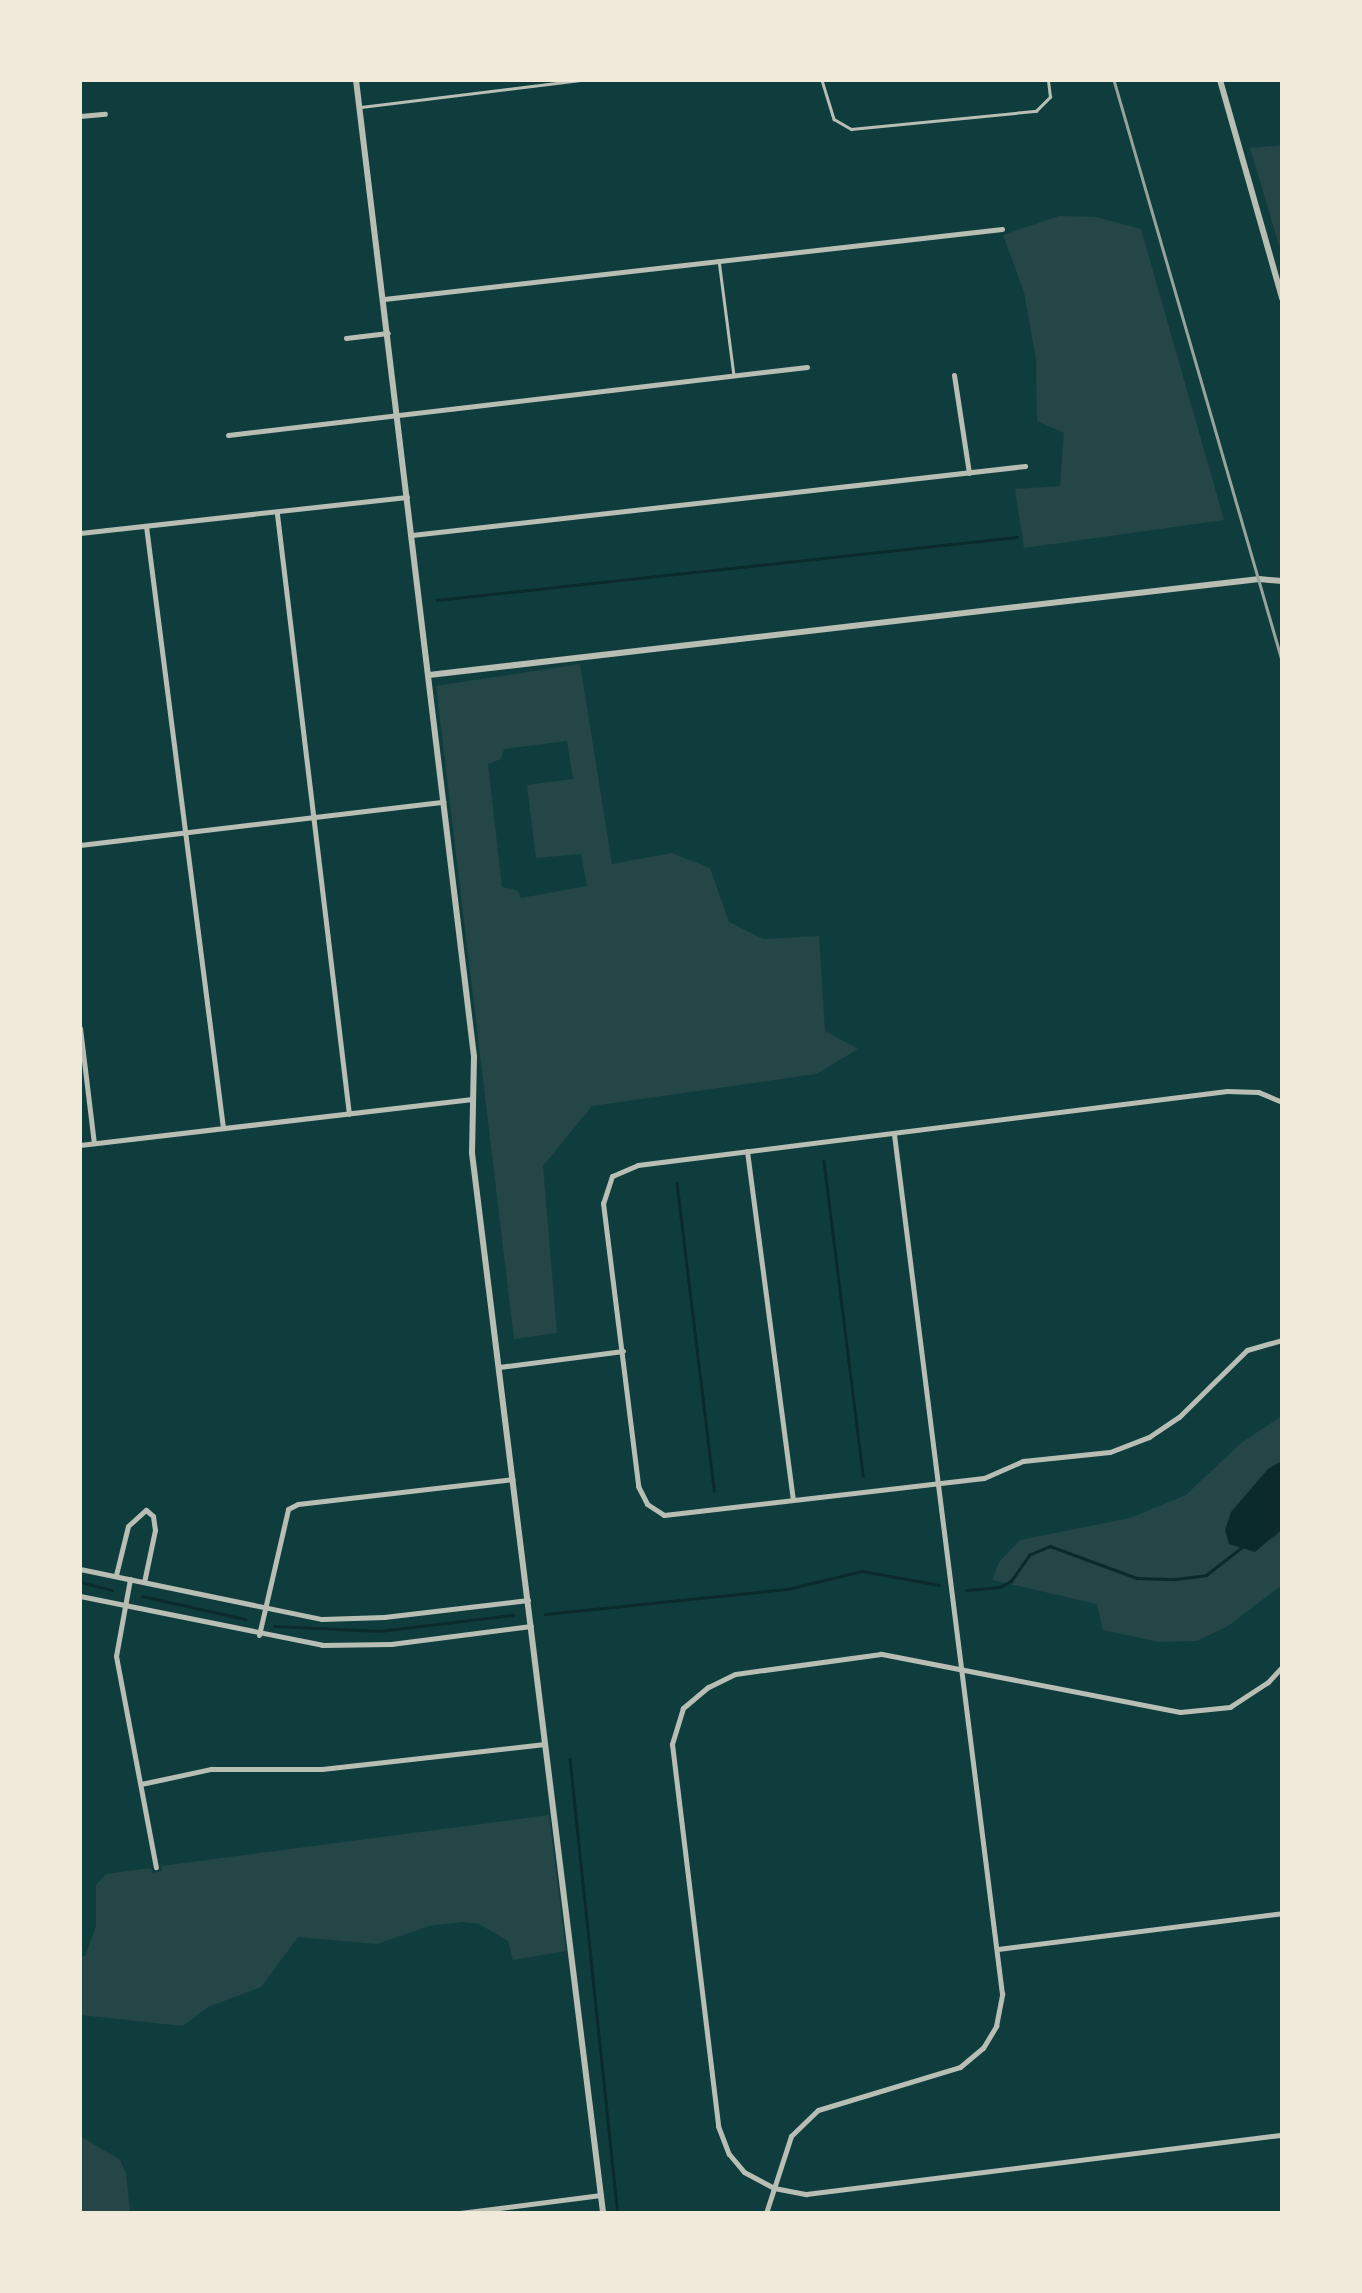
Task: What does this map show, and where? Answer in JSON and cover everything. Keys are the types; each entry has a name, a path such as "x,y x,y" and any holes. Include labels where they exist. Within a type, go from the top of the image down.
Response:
{"street":[{"path":"356,80 474,1056 472,1152 603,2213"},
{"path":"1220,80 1282,298"},
{"path":"80,116 105,114"},
{"path":"384,299 1002,229"},
{"path":"346,338 388,333"},
{"path":"228,435 808,368"},
{"path":"954,375 969,472"},
{"path":"412,535 1025,466"},
{"path":"80,534 407,497"},
{"path":"277,514 350,1114"},
{"path":"146,526 223,1128"},
{"path":"429,675 1259,579 1282,581"},
{"path":"80,845 443,802"},
{"path":"80,1028 94,1143"},
{"path":"1282,1102 1258,1092 1227,1091 630,1166 608,1180 603,1203 638,1486 652,1510 672,1516 989,1476 1023,1460 1086,1457 1130,1445 1179,1418 1241,1354 1282,1340"},
{"path":"80,1145 472,1099"},
{"path":"766,2213 791,2136 818,2110 960,2067 983,2048 996,2026 1002,1994 894,1134"},
{"path":"748,1152 794,1499"},
{"path":"499,1367 623,1351"},
{"path":"259,1635 288,1509 298,1504 513,1479"},
{"path":"116,1576 128,1526 146,1510 153,1516 155,1530 144,1582"},
{"path":"80,1569 322,1619 384,1617 528,1600"},
{"path":"130,1579 116,1656 156,1867"},
{"path":"80,1596 322,1645 391,1644 530,1626"},
{"path":"1282,1667 1268,1682 1230,1707 1180,1712 881,1654 736,1674 708,1688 684,1708 672,1744 718,2126 729,2154 744,2172 774,2188 806,2194 1282,2135"},
{"path":"142,1784 211,1769 322,1769 545,1744"},
{"path":"998,1949 1282,1913"},
{"path":"460,2213 600,2195"}],"lane":[{"path":"360,107 582,80"},
{"path":"822,80 834,119 851,129 1036,112 1050,97 1048,80"},
{"path":"719,259 734,375"}],"shaded area":[{"path":"1282,145 1282,255 1250,148"},
{"path":"1059,216 1096,217 1141,229 1224,520 1024,548 1015,489 1060,486 1064,433 1037,421 1036,359 1024,292 1003,235"},
{"path":"580,664 612,864 672,853 710,868 729,922 763,939 819,936 825,1031 858,1049 816,1074 592,1106 543,1166 557,1333 514,1339 436,686","holes":["567,741 573,779 527,785 536,858 581,854 587,886 521,898 517,890 502,887 488,764 501,759 504,749"]},
{"path":"1282,1416 1282,1461 1268,1469 1273,1539 1282,1529 1282,1585 1228,1626 1197,1641 1159,1642 1103,1630 1097,1604 992,1580 999,1562 1020,1540 1130,1518 1186,1495 1241,1443"},
{"path":"1282,1461 1282,1529 1255,1552 1229,1544 1225,1530 1231,1512 1268,1469"},
{"path":"549,1815 566,1951 513,1960 508,1941 479,1924 463,1922 429,1926 377,1944 298,1937 261,1987 208,2007 183,2026 80,2015 80,1957 85,1956 96,1926 96,1885 106,1874 151,1868 153,1873 162,1871 161,1866"},
{"path":"80,2136 120,2160 126,2173 130,2213 80,2213"}],"waterway":[{"path":"437,600 1017,537"},
{"path":"824,1161 863,1476"},
{"path":"677,1183 714,1491"},
{"path":"966,1590 1000,1587 1011,1581 1029,1555 1050,1546 1137,1578 1175,1579 1206,1575 1241,1548"},
{"path":"545,1614 788,1589 862,1571 939,1585"},
{"path":"80,1582 112,1590"},
{"path":"142,1596 245,1619"},
{"path":"274,1626 380,1631 513,1615"},
{"path":"570,1759 618,2213"}],"railway":[{"path":"1114,80 1282,660"}]}
